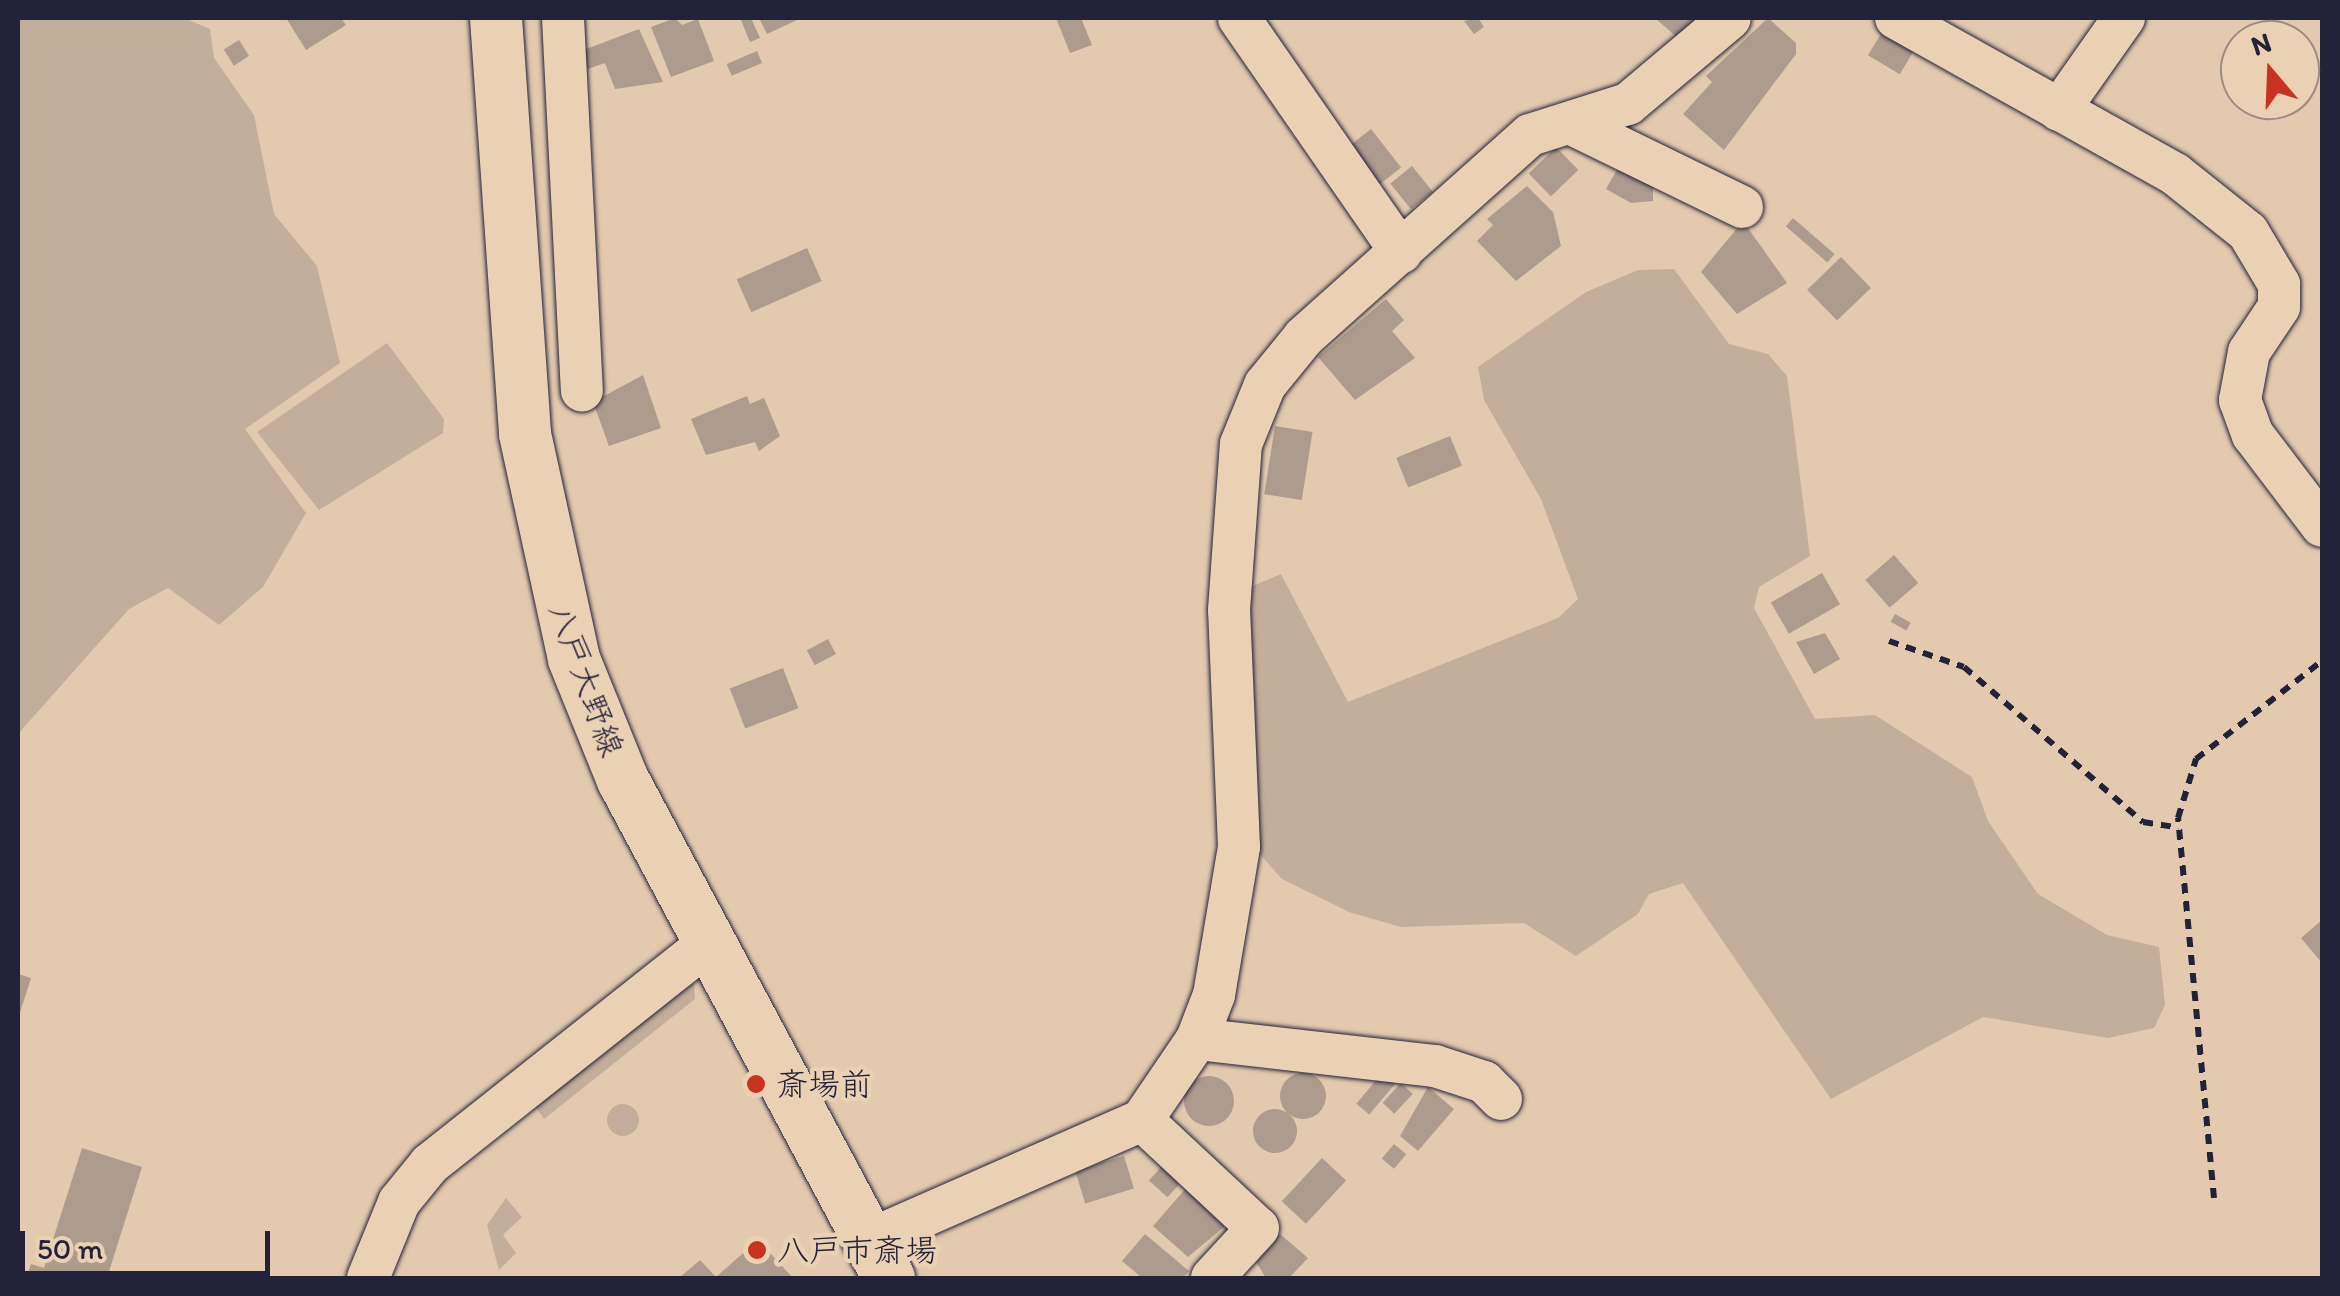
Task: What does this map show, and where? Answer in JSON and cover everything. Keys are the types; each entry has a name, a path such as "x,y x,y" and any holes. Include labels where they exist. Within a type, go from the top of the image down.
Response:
{"main road":[{"name":"八戸大野線","path":"496,18 524,434 547,568 623,780 879,1259"}],"street":[{"path":"563,18 582,391"},
{"path":"1239,18 1401,252"},
{"path":"879,1259 1142,1120 1197,1040 1214,996 1239,847 1230,610 1242,444 1265,385 1304,338 1530,135 1628,104 1730,18"},
{"path":"1896,18 2176,174 2268,257 2279,307 2249,352 2240,400 2253,435 2322,526"},
{"path":"2059,110 2124,18"},
{"path":"1574,124 1742,208"},
{"path":"368,1278 399,1202 430,1164 710,942"},
{"path":"1197,1040 1435,1066 1484,1082 1501,1099"},
{"path":"1142,1120 1258,1228 1212,1278"}],"path":[{"path":"1889,642 1964,667 2144,822 2179,828"},
{"path":"2214,1198 2179,828 2196,759 2322,661"}],"shaded area":[{"path":"18,18 184,18 210,29 214,58 254,115 274,214 317,266 340,363 245,429 306,513 263,587 219,625 168,588 129,609 18,734"},
{"path":"1674,269 1729,344 1768,354 1787,376 1810,556 1759,587 1754,608 1815,719 1875,715 1972,777 1988,821 2038,894 2107,935 2159,947 2165,1005 2154,1028 2108,1038 1983,1017 1831,1099 1683,883 1649,894 1638,914 1576,956 1524,923 1401,927 1349,912 1282,879 1259,853 1248,588 1281,574 1348,702 1558,618 1578,599 1541,499 1484,400 1478,367 1586,292 1638,270"},
{"path":"387,343 444,419 443,433 319,510 257,432"},
{"path":"682,984 694,984 695,999 544,1119 531,1101"},
{"path":"623,1104 634,1109 639,1120 634,1131 623,1136 612,1131 607,1120 612,1109"},
{"path":"506,1198 522,1217 503,1235 516,1253 499,1270 487,1225"}],"building":[{"path":"286,18 341,18 346,25 306,50"},
{"path":"675,18 682,25 698,19 714,61 671,77 651,27"},
{"path":"740,18 751,18 760,38 750,42"},
{"path":"759,18 796,18 797,20 767,34"},
{"path":"1056,18 1081,18 1092,45 1070,53"},
{"path":"1478,18 1484,27 1474,34 1464,21"},
{"path":"1655,18 1701,18 1680,40"},
{"path":"1768,18 1796,43 1796,54 1724,150 1683,114 1712,82 1706,76"},
{"path":"1885,27 1917,46 1900,74 1868,55"},
{"path":"639,29 663,82 615,89 605,63 588,69 581,51"},
{"path":"239,40 249,56 234,66 224,50"},
{"path":"757,51 762,63 732,76 727,64"},
{"path":"1371,129 1401,168 1377,187 1347,148"},
{"path":"1556,147 1578,170 1551,196 1529,173"},
{"path":"1620,164 1653,182 1653,201 1631,203 1606,189"},
{"path":"1412,166 1433,192 1411,209 1390,184"},
{"path":"1527,186 1553,212 1561,246 1516,281 1477,241 1493,225 1487,219"},
{"path":"1793,218 1835,254 1827,262 1786,226"},
{"path":"1743,221 1787,283 1737,314 1701,272"},
{"path":"807,248 822,281 751,312 737,279"},
{"path":"1841,257 1871,288 1837,321 1807,290"},
{"path":"1386,299 1404,320 1392,331 1415,358 1355,400 1318,357"},
{"path":"643,375 661,428 609,446 593,402"},
{"path":"747,396 750,404 764,398 780,436 759,451 755,442 706,455 691,419"},
{"path":"1275,426 1313,432 1302,500 1264,494"},
{"path":"1450,436 1462,466 1408,487 1396,458"},
{"path":"1894,555 1918,583 1890,608 1865,580"},
{"path":"1822,573 1840,604 1789,634 1771,602"},
{"path":"1895,614 1911,623 1906,631 1891,622"},
{"path":"1825,633 1840,659 1814,674 1796,642"},
{"path":"828,639 836,654 815,665 807,650"},
{"path":"783,668 798,708 745,729 730,688"},
{"path":"2322,920 2322,963 2301,938"},
{"path":"18,974 31,978 18,1019"},
{"path":"1303,1073 1319,1080 1326,1096 1319,1112 1303,1119 1287,1112 1280,1096 1287,1080"},
{"path":"1382,1073 1395,1084 1369,1115 1356,1104"},
{"path":"1209,1076 1227,1083 1234,1101 1227,1119 1209,1126 1191,1119 1184,1101 1191,1083"},
{"path":"1401,1083 1413,1094 1394,1114 1383,1103"},
{"path":"1428,1087 1454,1109 1418,1151 1400,1136"},
{"path":"1275,1109 1290,1116 1297,1131 1290,1146 1275,1153 1260,1146 1253,1131 1260,1116"},
{"path":"1394,1144 1406,1154 1394,1169 1382,1159"},
{"path":"82,1148 142,1167 107,1278 26,1278 31,1264 44,1268"},
{"path":"1124,1156 1134,1189 1085,1203 1075,1171"},
{"path":"1322,1158 1346,1181 1306,1224 1282,1201"},
{"path":"1163,1165 1182,1182 1168,1197 1149,1181"},
{"path":"1188,1186 1230,1222 1188,1257 1153,1226"},
{"path":"1145,1234 1189,1271 1183,1278 1142,1278 1122,1261"},
{"path":"1280,1234 1308,1258 1289,1278 1266,1278 1256,1262"},
{"name":"八戸市斎場","path":"758,1240 793,1278 679,1278 700,1260 716,1277"}],"place":[{"name":"斎場前","path":"756,1084"},
{"name":"八戸市斎場","path":"757,1250"}]}
